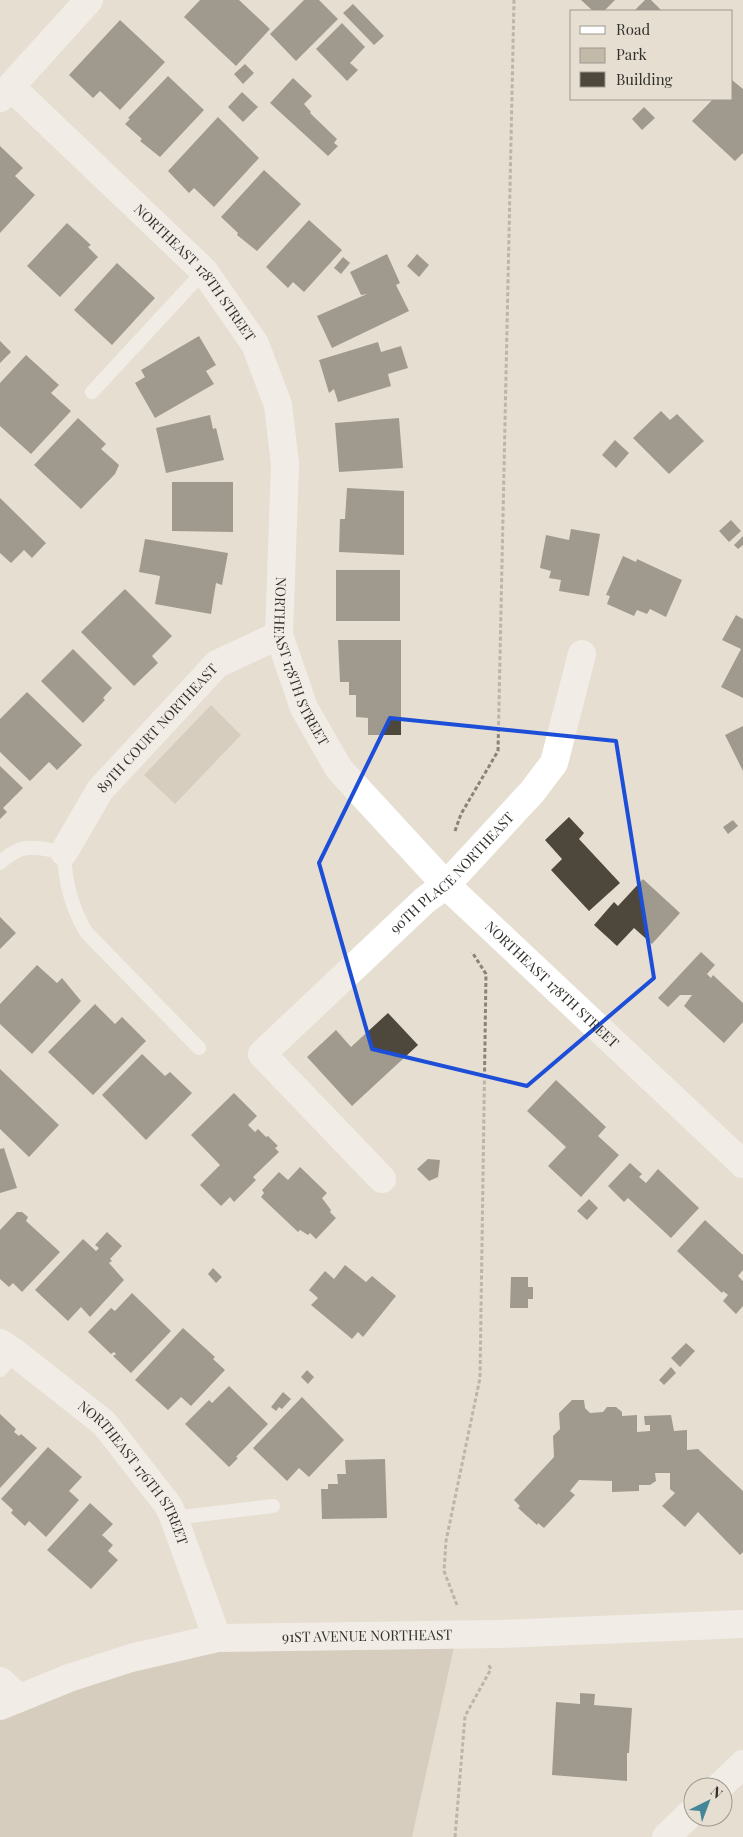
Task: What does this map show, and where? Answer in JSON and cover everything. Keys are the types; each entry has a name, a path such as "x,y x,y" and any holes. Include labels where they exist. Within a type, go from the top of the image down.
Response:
{"street":[{"path":"6,92 89,0"},
{"name":"NORTHEAST 178TH STREET","path":"6,92 204,271 255,344 278,406 285,464 279,635 304,708 339,769 446,885 743,1164"},
{"name":"89TH COURT NORTHEAST","path":"64,852 100,790 217,664 279,635"},
{"name":"90TH PLACE NORTHEAST","path":"382,1179 262,1054 425,900 446,885 532,792 554,763 582,654"},
{"name":"NORTHEAST 176TH STREET","path":"5,1355 104,1423 168,1505 217,1638"},
{"name":"91ST AVENUE NORTHEAST","path":"6,1695 69,1678 130,1658 217,1638 500,1634 743,1624"},
{"path":"729,1777 743,1764"},
{"path":"666,1837 683,1821"}],"lane":[{"path":"92,392 204,271"},
{"path":"0,863 13,851 31,847 64,852 64,879 75,914 86,932 199,1048"},
{"path":"174,1518 273,1506"}],"highlighted area":[{"path":"390,718 616,741 654,978 527,1086 372,1049 319,863"}],"green space":[{"path":"211,705 241,735 175,804 144,775"},
{"path":"457,1634 412,1837 0,1837 0,1706 130,1658"}],"building":[{"path":"200,0 239,0 270,29 236,66 184,17"},
{"path":"304,0 319,0 338,19 296,61 270,34"},
{"path":"581,0 615,0 605,10 592,10"},
{"path":"645,0 651,0 661,10 635,10"},
{"path":"353,4 384,36 374,45 343,13"},
{"path":"120,20 165,62 120,110 100,91 93,98 69,75"},
{"path":"342,23 365,47 350,63 358,70 347,81 316,49"},
{"path":"245,64 254,73 243,84 234,74"},
{"path":"168,76 204,110 160,157 140,141 142,139 125,124 130,119 128,118"},
{"path":"293,78 312,96 304,104 310,113 337,139 334,143 338,146 328,156 270,103"},
{"path":"733,81 743,89 743,153 735,161 692,121 712,100 733,100"},
{"path":"242,92 258,107 243,122 228,107"},
{"path":"644,107 655,118 642,130 632,119"},
{"path":"218,117 259,158 214,207 194,188 189,193 168,171"},
{"path":"0,146 23,168 15,176 35,195 0,233"},
{"path":"264,170 301,204 257,251 237,235 238,233 221,217"},
{"path":"309,220 342,250 304,292 293,282 288,288 266,267"},
{"path":"67,223 91,245 88,247 98,257 60,297 27,266"},
{"path":"387,254 400,283 396,285 409,311 332,348 317,316 367,294 361,295 350,272"},
{"path":"417,254 429,265 419,277 407,266"},
{"path":"343,257 350,263 341,274 334,268"},
{"path":"117,263 155,298 112,345 74,310"},
{"path":"199,336 216,365 206,371 214,384 155,418 135,383 145,377 141,370"},
{"path":"0,341 11,352 0,363"},
{"path":"378,342 381,352 401,346 408,368 388,374 391,386 338,402 334,389 329,393 319,360"},
{"path":"26,355 59,385 51,393 71,411 31,454 0,426 0,383"},
{"path":"661,411 670,420 677,414 704,441 669,474 633,438"},
{"path":"210,415 213,429 216,428 224,460 166,473 156,428"},
{"path":"78,418 106,444 101,449 119,465 115,474 81,509 34,465"},
{"path":"399,418 403,468 339,472 335,423"},
{"path":"615,440 629,453 616,468 602,455"},
{"path":"172,482 233,482 233,532 172,531"},
{"path":"347,488 404,491 404,555 339,552 340,519 345,519"},
{"path":"0,498 46,543 32,558 24,550 11,563 0,553"},
{"path":"731,520 741,531 729,542 719,531"},
{"path":"571,529 600,534 589,596 559,591 561,580 549,578 551,571 540,568 546,535 569,540"},
{"path":"743,536 743,545 738,549 734,545"},
{"path":"145,539 228,553 222,585 216,583 211,614 155,604 160,576 139,572"},
{"path":"623,556 636,562 637,559 682,580 666,617 650,609 647,614 637,610 634,616 607,604 610,596 606,595"},
{"path":"336,570 400,570 400,621 336,621"},
{"path":"125,589 172,636 152,656 158,663 134,686 81,632"},
{"path":"736,615 743,619 743,698 721,687 741,649 722,640"},
{"path":"338,640 401,640 401,735 368,735 368,718 356,717 356,695 349,695 349,682 340,682"},
{"path":"73,649 112,688 103,698 105,700 83,723 41,681"},
{"path":"27,692 82,745 57,770 49,762 30,781 0,752 0,719"},
{"path":"743,726 743,771 725,735"},
{"path":"0,766 23,788 3,808 7,812 0,819"},
{"path":"569,817 584,833 579,839 620,883 589,911 551,870 562,859 545,840"},
{"path":"733,820 738,826 728,834 723,827"},
{"path":"643,879 680,913 652,944 634,928 617,946 594,925 614,902 618,906"},
{"path":"0,917 16,933 0,949"},
{"path":"701,952 715,965 707,974 711,978 713,975 743,1003 743,1022 724,1043 684,1006 692,995 680,995 668,1007 658,998"},
{"path":"37,965 57,983 62,978 81,1001 32,1054 0,1024 0,1004"},
{"path":"95,1004 115,1024 122,1017 146,1041 93,1095 48,1052"},
{"path":"388,1013 418,1045 352,1106 307,1057 336,1030 351,1047"},
{"path":"142,1054 165,1076 170,1072 192,1093 146,1140 102,1095"},
{"path":"0,1069 59,1125 29,1157 0,1129"},
{"path":"556,1080 606,1127 598,1136 619,1155 581,1197 548,1166 566,1147 527,1111"},
{"path":"234,1093 257,1116 248,1125 255,1132 258,1129 266,1137 268,1136 278,1146 275,1148 279,1152 253,1177 256,1180 234,1202 230,1197 221,1206 200,1185 220,1165 191,1135"},
{"path":"4,1148 17,1188 0,1193 0,1149"},
{"path":"428,1159 440,1160 438,1177 429,1181 417,1169"},
{"path":"630,1163 642,1174 639,1177 646,1183 658,1169 699,1208 671,1238 628,1198 624,1202 608,1186"},
{"path":"300,1167 327,1193 322,1198 336,1218 316,1239 310,1233 308,1235 300,1230 298,1232 261,1197 264,1193 262,1190 279,1172 288,1180"},
{"path":"589,1199 598,1208 587,1220 577,1211"},
{"path":"17,1212 22,1212 28,1217 26,1221 60,1252 22,1292 13,1283 9,1287 0,1279 0,1230"},
{"path":"705,1220 743,1255 743,1270 738,1276 743,1281 743,1306 736,1314 723,1301 728,1295 723,1291 722,1293 677,1251"},
{"path":"107,1232 122,1246 110,1259 112,1261 109,1263 124,1280 90,1317 81,1307 68,1321 35,1290 83,1239 96,1251 99,1248 95,1245"},
{"path":"345,1265 366,1282 372,1276 396,1296 363,1337 358,1332 352,1339 311,1305 318,1298 309,1290 325,1271 334,1279"},
{"path":"213,1268 222,1277 216,1283 208,1274"},
{"path":"511,1277 528,1277 528,1287 533,1287 533,1299 528,1299 528,1308 510,1308"},
{"path":"132,1293 171,1331 131,1373 113,1356 116,1354 114,1352 111,1354 88,1332 111,1308 115,1311"},
{"path":"183,1328 215,1357 213,1359 225,1370 191,1406 181,1397 168,1410 135,1380"},
{"path":"686,1343 695,1351 680,1367 671,1358"},
{"path":"671,1367 676,1373 664,1385 659,1380"},
{"path":"307,1370 314,1377 308,1384 301,1377"},
{"path":"229,1386 268,1424 236,1457 238,1458 229,1467 185,1424 209,1400 212,1403"},
{"path":"283,1392 291,1399 282,1409 279,1407 276,1411 271,1407"},
{"path":"302,1397 344,1440 309,1477 299,1468 287,1481 253,1448"},
{"path":"572,1400 584,1400 585,1408 590,1413 603,1412 607,1407 616,1407 622,1412 622,1416 637,1415 637,1432 650,1431 650,1425 645,1425 644,1416 671,1415 674,1431 687,1430 687,1450 698,1449 743,1491 743,1552 740,1555 698,1512 685,1527 662,1506 675,1493 670,1489 670,1473 655,1473 656,1481 650,1485 639,1485 639,1491 612,1492 612,1481 579,1480 570,1491 575,1495 544,1528 538,1523 537,1525 518,1508 520,1506 514,1500 554,1457 553,1436 560,1429 559,1413"},
{"path":"0,1414 16,1429 14,1432 19,1436 21,1434 37,1448 0,1488"},
{"path":"48,1447 82,1477 69,1491 79,1500 46,1537 29,1521 25,1526 11,1513 13,1510 1,1499"},
{"path":"385,1459 387,1518 322,1519 321,1489 328,1489 328,1484 338,1484 337,1474 346,1474 345,1460"},
{"path":"90,1503 113,1524 102,1535 113,1545 108,1551 118,1560 91,1589 47,1550"},
{"path":"580,1693 595,1694 594,1705 632,1708 629,1753 627,1753 627,1781 552,1775 556,1702 580,1704"}]}
